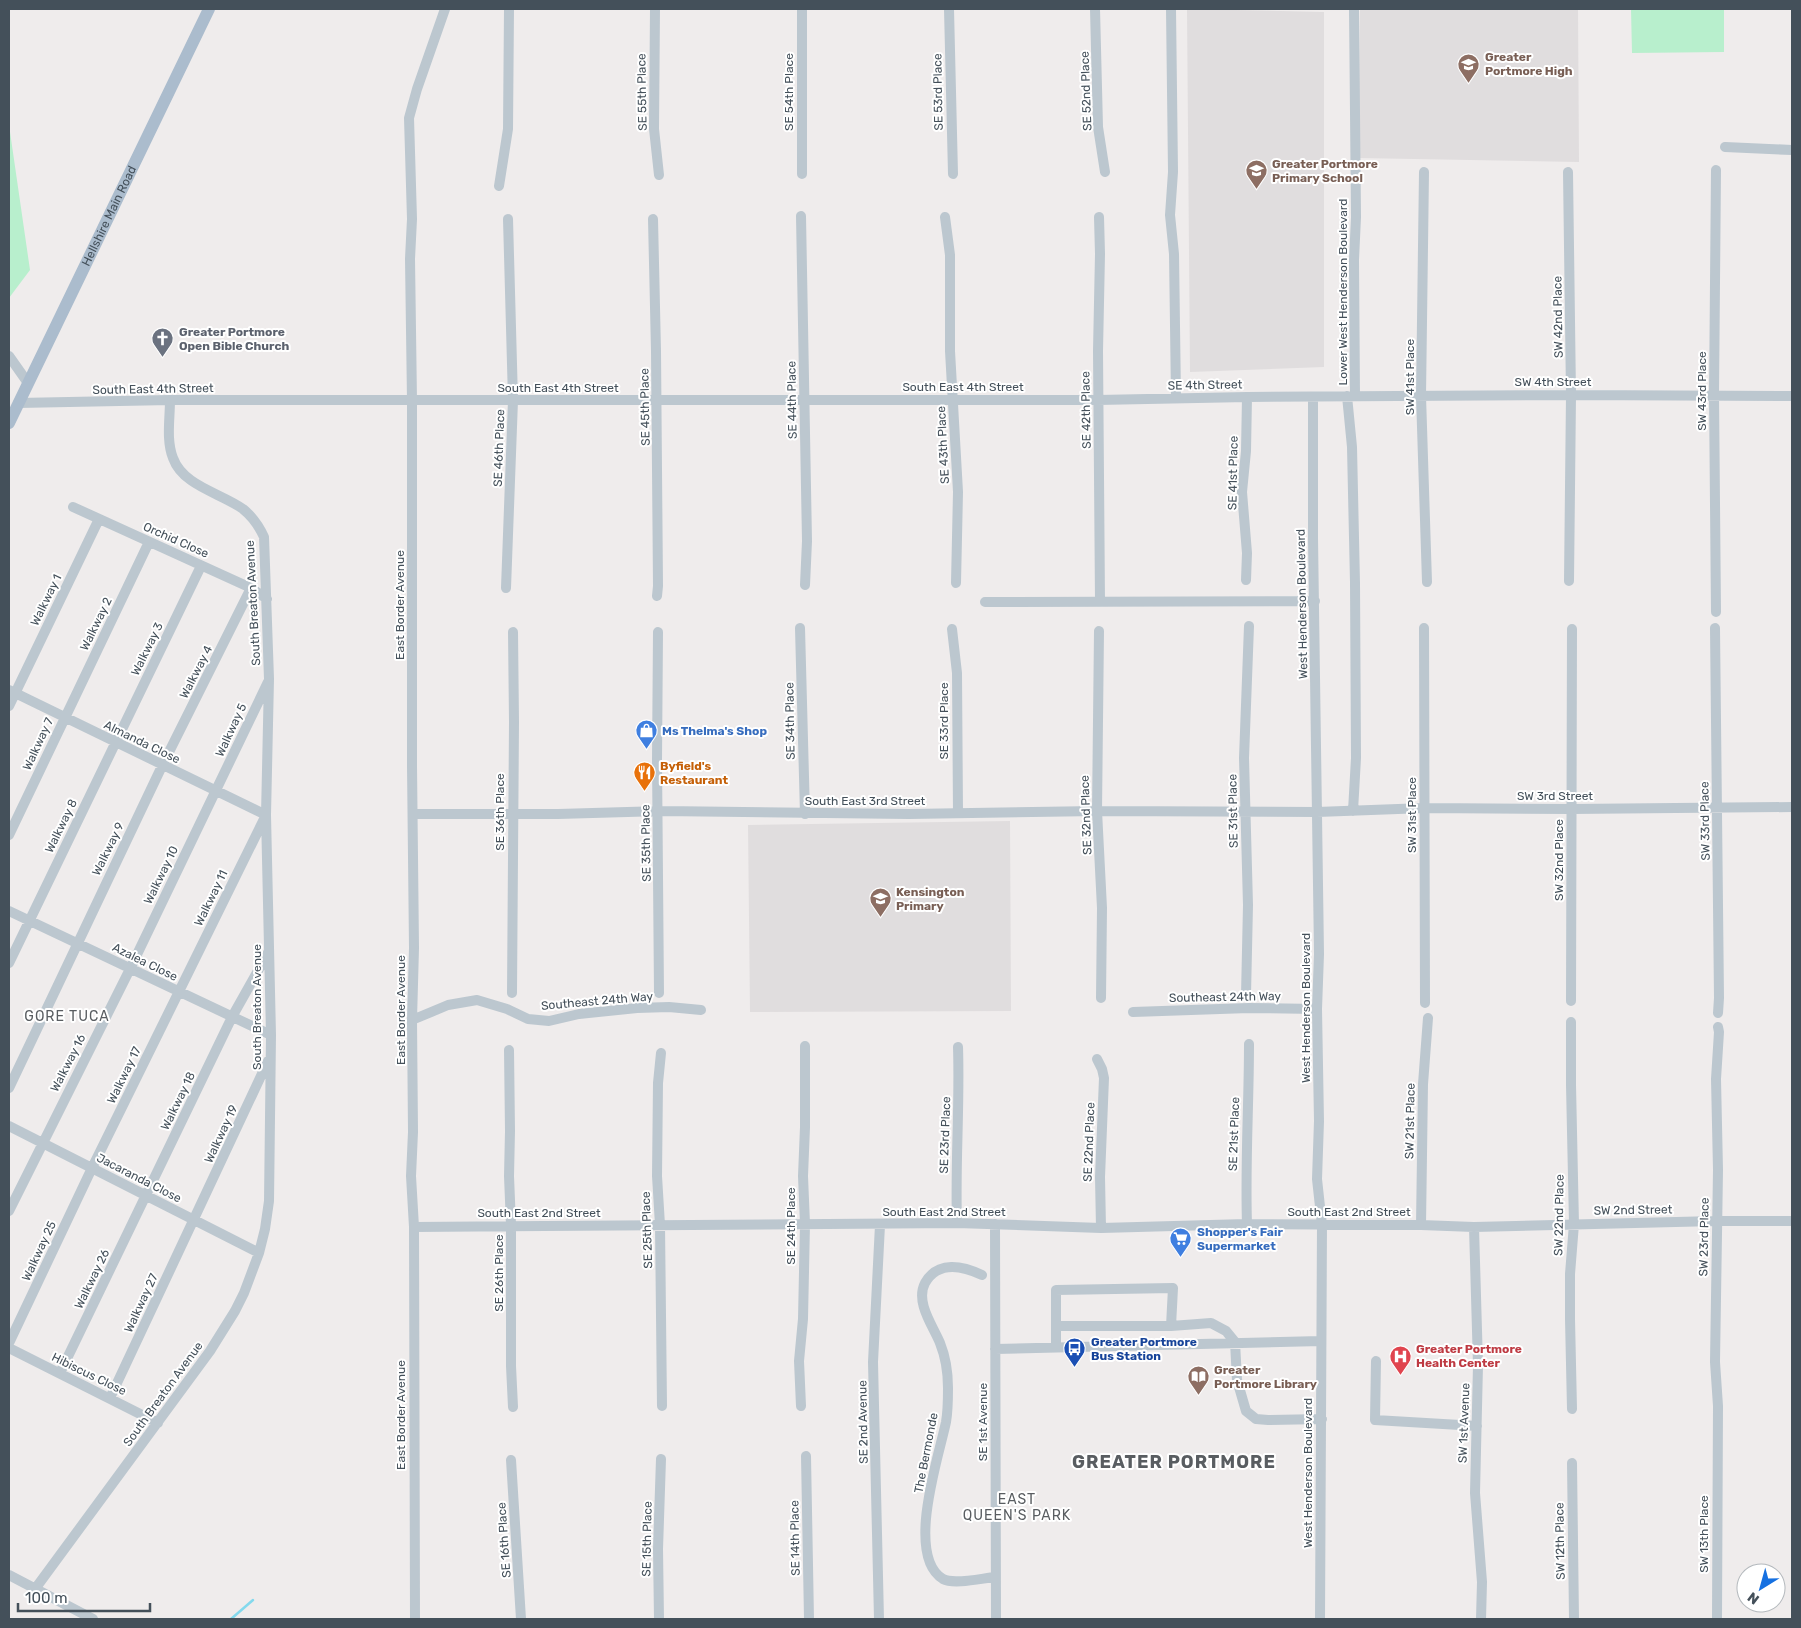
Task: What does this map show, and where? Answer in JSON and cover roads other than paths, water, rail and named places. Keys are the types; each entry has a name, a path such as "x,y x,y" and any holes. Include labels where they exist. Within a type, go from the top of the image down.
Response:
{"main road":[{"name":"Hellshire Main Road","path":"9,423 209,9"}],"street":[{"name":"East Border Avenue","path":"415,1619 414,1227 411,1176 413,1132 413,814 410,259 412,219 409,118 445,9"},
{"path":"499,186 508,129 509,9"},
{"name":"SE 55th Place","path":"655,9 654,111 658,175"},
{"name":"SE 54th Place","path":"802,9 802,174"},
{"name":"SE 53rd Place","path":"949,9 953,174"},
{"name":"SE 52nd Place","path":"1095,9 1098,127 1105,172"},
{"path":"1171,9 1173,172 1170,215 1174,254 1176,397"},
{"name":"Lower West Henderson Boulevard","path":"1353,811 1356,750 1351,396 1356,217 1354,9"},
{"path":"1725,148 1792,150"},
{"name":"SW 43rd Place","path":"1716,170 1714,396 1716,612"},
{"name":"SW 41st Place","path":"1424,172 1421,396 1426,582"},
{"name":"SW 42nd Place","path":"1568,172 1571,395 1569,581"},
{"name":"SE 44th Place","path":"801,216 808,541 805,584"},
{"name":"SE 43th Place","path":"945,217 950,255 950,351 958,492 956,583"},
{"name":"SE 42th Place","path":"1099,217 1100,602"},
{"name":"SE 46th Place","path":"506,588 513,400 511,258 508,218"},
{"name":"SE 45th Place","path":"653,219 657,401 657,596"},
{"path":"9,356 28,383"},
{"name":"SW 4th Street","path":"1313,397 1792,396"},
{"name":"SE 4th Street","path":"1098,400 1176,397 1313,397"},
{"name":"SE 41st Place","path":"1246,580 1248,553 1242,492 1246,451 1247,397"},
{"name":"West Henderson Boulevard","path":"1313,397 1319,954 1318,1179 1322,1225 1320,1619"},
{"name":"South East 4th Street","path":"18,403 170,400 1098,400"},
{"name":"South Breaton Avenue","path":"35,1589 158,1423 224,1330 244,1293 259,1253 269,1201 271,1035 266,815 269,679 264,537 254,519 245,510 192,481 177,466 173,458 169,439 170,400"},
{"name":"Orchid Close","path":"72,507 252,588 267,599"},
{"name":"Walkway 1","path":"9,706 12,691 99,519"},
{"name":"Walkway 2","path":"64,717 149,542"},
{"name":"Walkway 3","path":"116,742 201,566"},
{"name":"Walkway 4","path":"162,766 252,588"},
{"path":"985,602 1315,601"},
{"name":"SE 31st Place","path":"1246,995 1248,905 1244,758 1249,626"},
{"name":"SE 34th Place","path":"800,628 805,814"},
{"name":"SW 31st Place","path":"1424,628 1425,1003"},
{"name":"SW 33rd Place","path":"1715,628 1718,807 1718,1013"},
{"name":"SE 33rd Place","path":"952,629 957,672 958,813"},
{"name":"SW 32nd Place","path":"1570,1001 1572,629"},
{"name":"SE 36th Place","path":"512,993 513,632"},
{"name":"SE 35th Place","path":"658,632 659,993"},
{"name":"SE 32nd Place","path":"1099,632 1097,810 1102,908 1101,998"},
{"name":"Walkway 5","path":"215,792 269,679"},
{"name":"Almanda Close","path":"12,691 215,792 266,815"},
{"name":"Walkway 7","path":"9,835 64,717"},
{"name":"Walkway 8","path":"9,963 116,742"},
{"name":"Walkway 9","path":"9,1088 162,766"},
{"name":"Walkway 10","path":"130,969 215,792"},
{"name":"SW 3rd Street","path":"1317,812 1425,808 1792,807"},
{"name":"South East 3rd Street","path":"413,814 558,814 658,811 805,814 1097,810 1317,812"},
{"name":"Walkway 11","path":"179,992 266,815"},
{"name":"Azalea Close","path":"9,911 271,1035"},
{"name":"Walkway 18","path":"146,1196 232,1017 270,950"},
{"name":"Walkway 16","path":"9,1211 130,969"},
{"name":"Walkway 17","path":"92,1168 179,992"},
{"name":"Southeast 24th Way","path":"412,1020 448,1005 477,1000 528,1019 549,1021 578,1014 637,1008 669,1007 702,1010"},
{"name":"Southeast 24th Way","path":"1133,1012 1249,1008 1318,1009"},
{"name":"SW 21st Place","path":"1421,1225 1424,1084 1428,1018"},
{"name":"SW 22nd Place","path":"1571,1022 1574,1224 1570,1301 1572,1409"},
{"name":"SW 23rd Place","path":"1718,1027 1716,1079 1718,1170 1715,1362 1718,1448"},
{"name":"SE 21st Place","path":"1247,1224 1245,1178 1249,1044"},
{"name":"SE 24th Place","path":"801,1406 799,1361 803,1320 805,1224 803,1176 805,1046"},
{"name":"SE 23rd Place","path":"957,1223 958,1047"},
{"name":"SE 26th Place","path":"509,1050 511,1366 513,1407"},
{"name":"SE 25th Place","path":"661,1053 658,1082 657,1176 660,1225 662,1406"},
{"name":"Walkway 19","path":"195,1220 270,1058"},
{"name":"SE 22nd Place","path":"1097,1059 1104,1078 1100,1177 1101,1228"},
{"name":"Jacaranda Close","path":"9,1126 259,1253"},
{"name":"Walkway 25","path":"9,1343 92,1168"},
{"name":"Walkway 26","path":"60,1373 146,1196"},
{"name":"Walkway 27","path":"110,1398 195,1220"},
{"name":"SW 2nd Street","path":"1474,1227 1716,1221 1792,1222"},
{"name":"South East 2nd Street","path":"414,1227 957,1223 1101,1228 1247,1224 1474,1227"},
{"name":"SE 1st Avenue","path":"995,1224 996,1619"},
{"name":"SE 2nd Avenue","path":"879,1619 874,1362 880,1225"},
{"name":"SW 1st Avenue","path":"1474,1227 1478,1365 1475,1493 1482,1582 1481,1619"},
{"name":"The Bermonde","path":"982,1275 959,1266 948,1266 931,1274 923,1287 923,1300 926,1312 940,1343 947,1368 948,1380 946,1423 935,1464 927,1513 926,1549 932,1568 944,1579 959,1581 996,1577"},
{"path":"1056,1347 1056,1290 1174,1288 1172,1326"},
{"path":"1056,1326 1172,1326 1211,1323 1226,1331 1236,1342 1237,1380 1246,1412 1256,1419 1322,1420"},
{"path":"995,1349 1321,1341"},
{"name":"Hibiscus Close","path":"9,1348 158,1423"},
{"path":"1376,1362 1375,1420 1477,1426"},
{"name":"SW 13th Place","path":"1717,1619 1718,1448"},
{"name":"SE 14th Place","path":"806,1456 809,1619"},
{"name":"SE 15th Place","path":"659,1619 658,1549 661,1459"},
{"name":"SE 16th Place","path":"511,1460 521,1619"},
{"name":"SW 12th Place","path":"1572,1463 1574,1619"},
{"path":"9,1575 93,1619"}],"waterway":[{"path":"231,1619 253,1600"}],"place":[{"name":"Greater Portmore High","path":"1469,83"},
{"name":"Greater Portmore Primary School","path":"1256,190"},
{"name":"Greater Portmore Open Bible Church","path":"163,358"},
{"name":"Ms Thelma's Shop","path":"646,750"},
{"name":"Byfield's Restaurant","path":"644,792"},
{"name":"Kensington Primary","path":"880,918"},
{"name":"Shopper's Fair Supermarket","path":"1181,1258"},
{"name":"Greater Portmore Bus Station","path":"1075,1368"},
{"name":"Greater Portmore Health Center","path":"1400,1375"},
{"name":"Greater Portmore Library","path":"1198,1396"}],"district":[{"name":"GORE TUCA","path":"67,1016"},
{"name":"GREATER PORTMORE","path":"1174,1462"},
{"name":"EAST QUEEN'S PARK","path":"1017,1508"}]}
